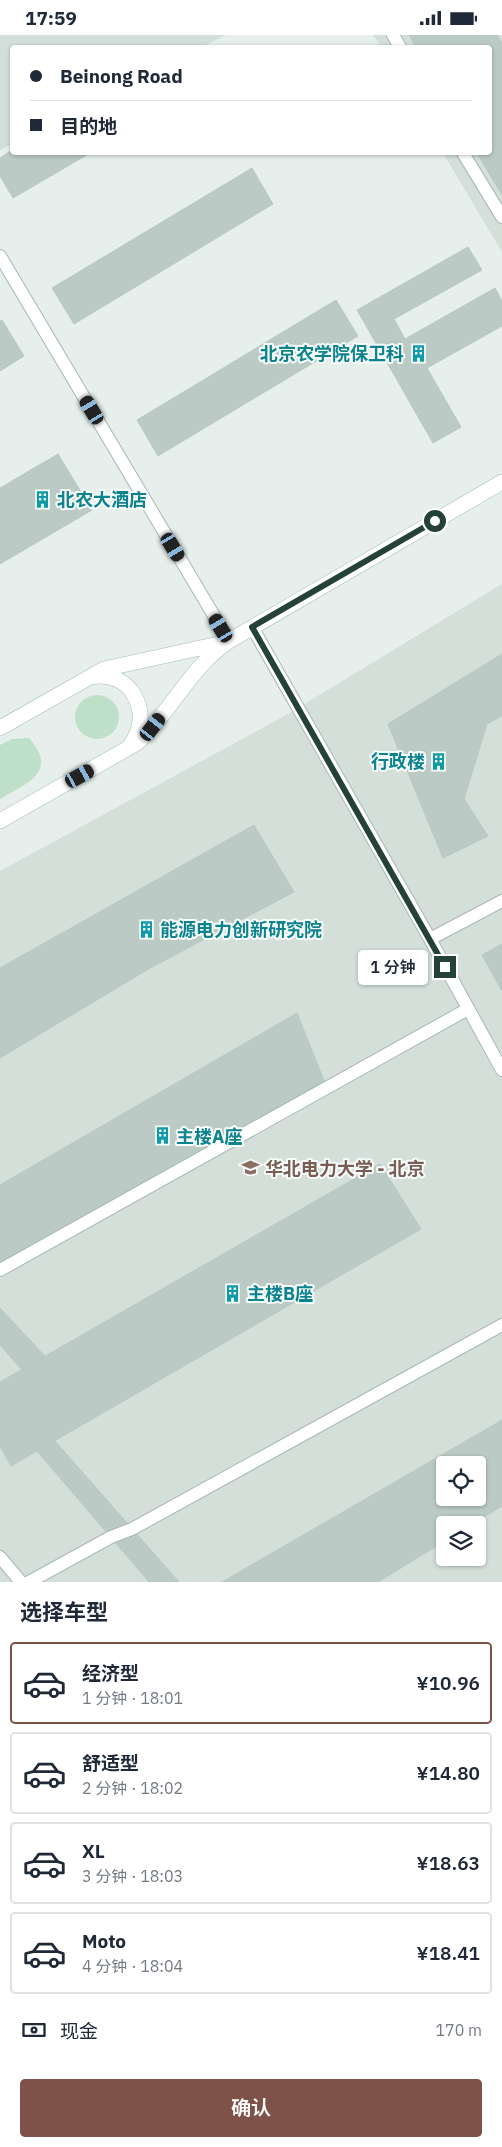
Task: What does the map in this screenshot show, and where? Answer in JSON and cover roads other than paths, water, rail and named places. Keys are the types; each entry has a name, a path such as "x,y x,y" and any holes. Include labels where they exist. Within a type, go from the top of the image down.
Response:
{"street":[{"path":"0,821 128,749 153,727 206,661 229,641 502,482"},
{"path":"0,728 84,679 116,666 229,641"},
{"path":"84,679 106,676 116,679 132,690 138,698 140,728 128,749"}],"lane":[{"path":"464,155 502,217"},
{"path":"0,256 229,641"},
{"path":"252,627 430,939 502,1070"},
{"path":"430,939 502,901"},
{"path":"0,1270 468,1009"},
{"path":"29,1582 111,1537 132,1529 502,1325"},
{"path":"0,1557 22,1582"}],"place":[{"name":"北京农学院保卫科","path":"418,353"},
{"name":"北农大酒店","path":"43,499"},
{"name":"行政楼","path":"439,761"},
{"name":"能源电力创新研究院","path":"146,929"},
{"name":"主楼A座","path":"162,1136"},
{"name":"华北电力大学 - 北京","path":"251,1168"},
{"name":"主楼B座","path":"233,1293"}]}
